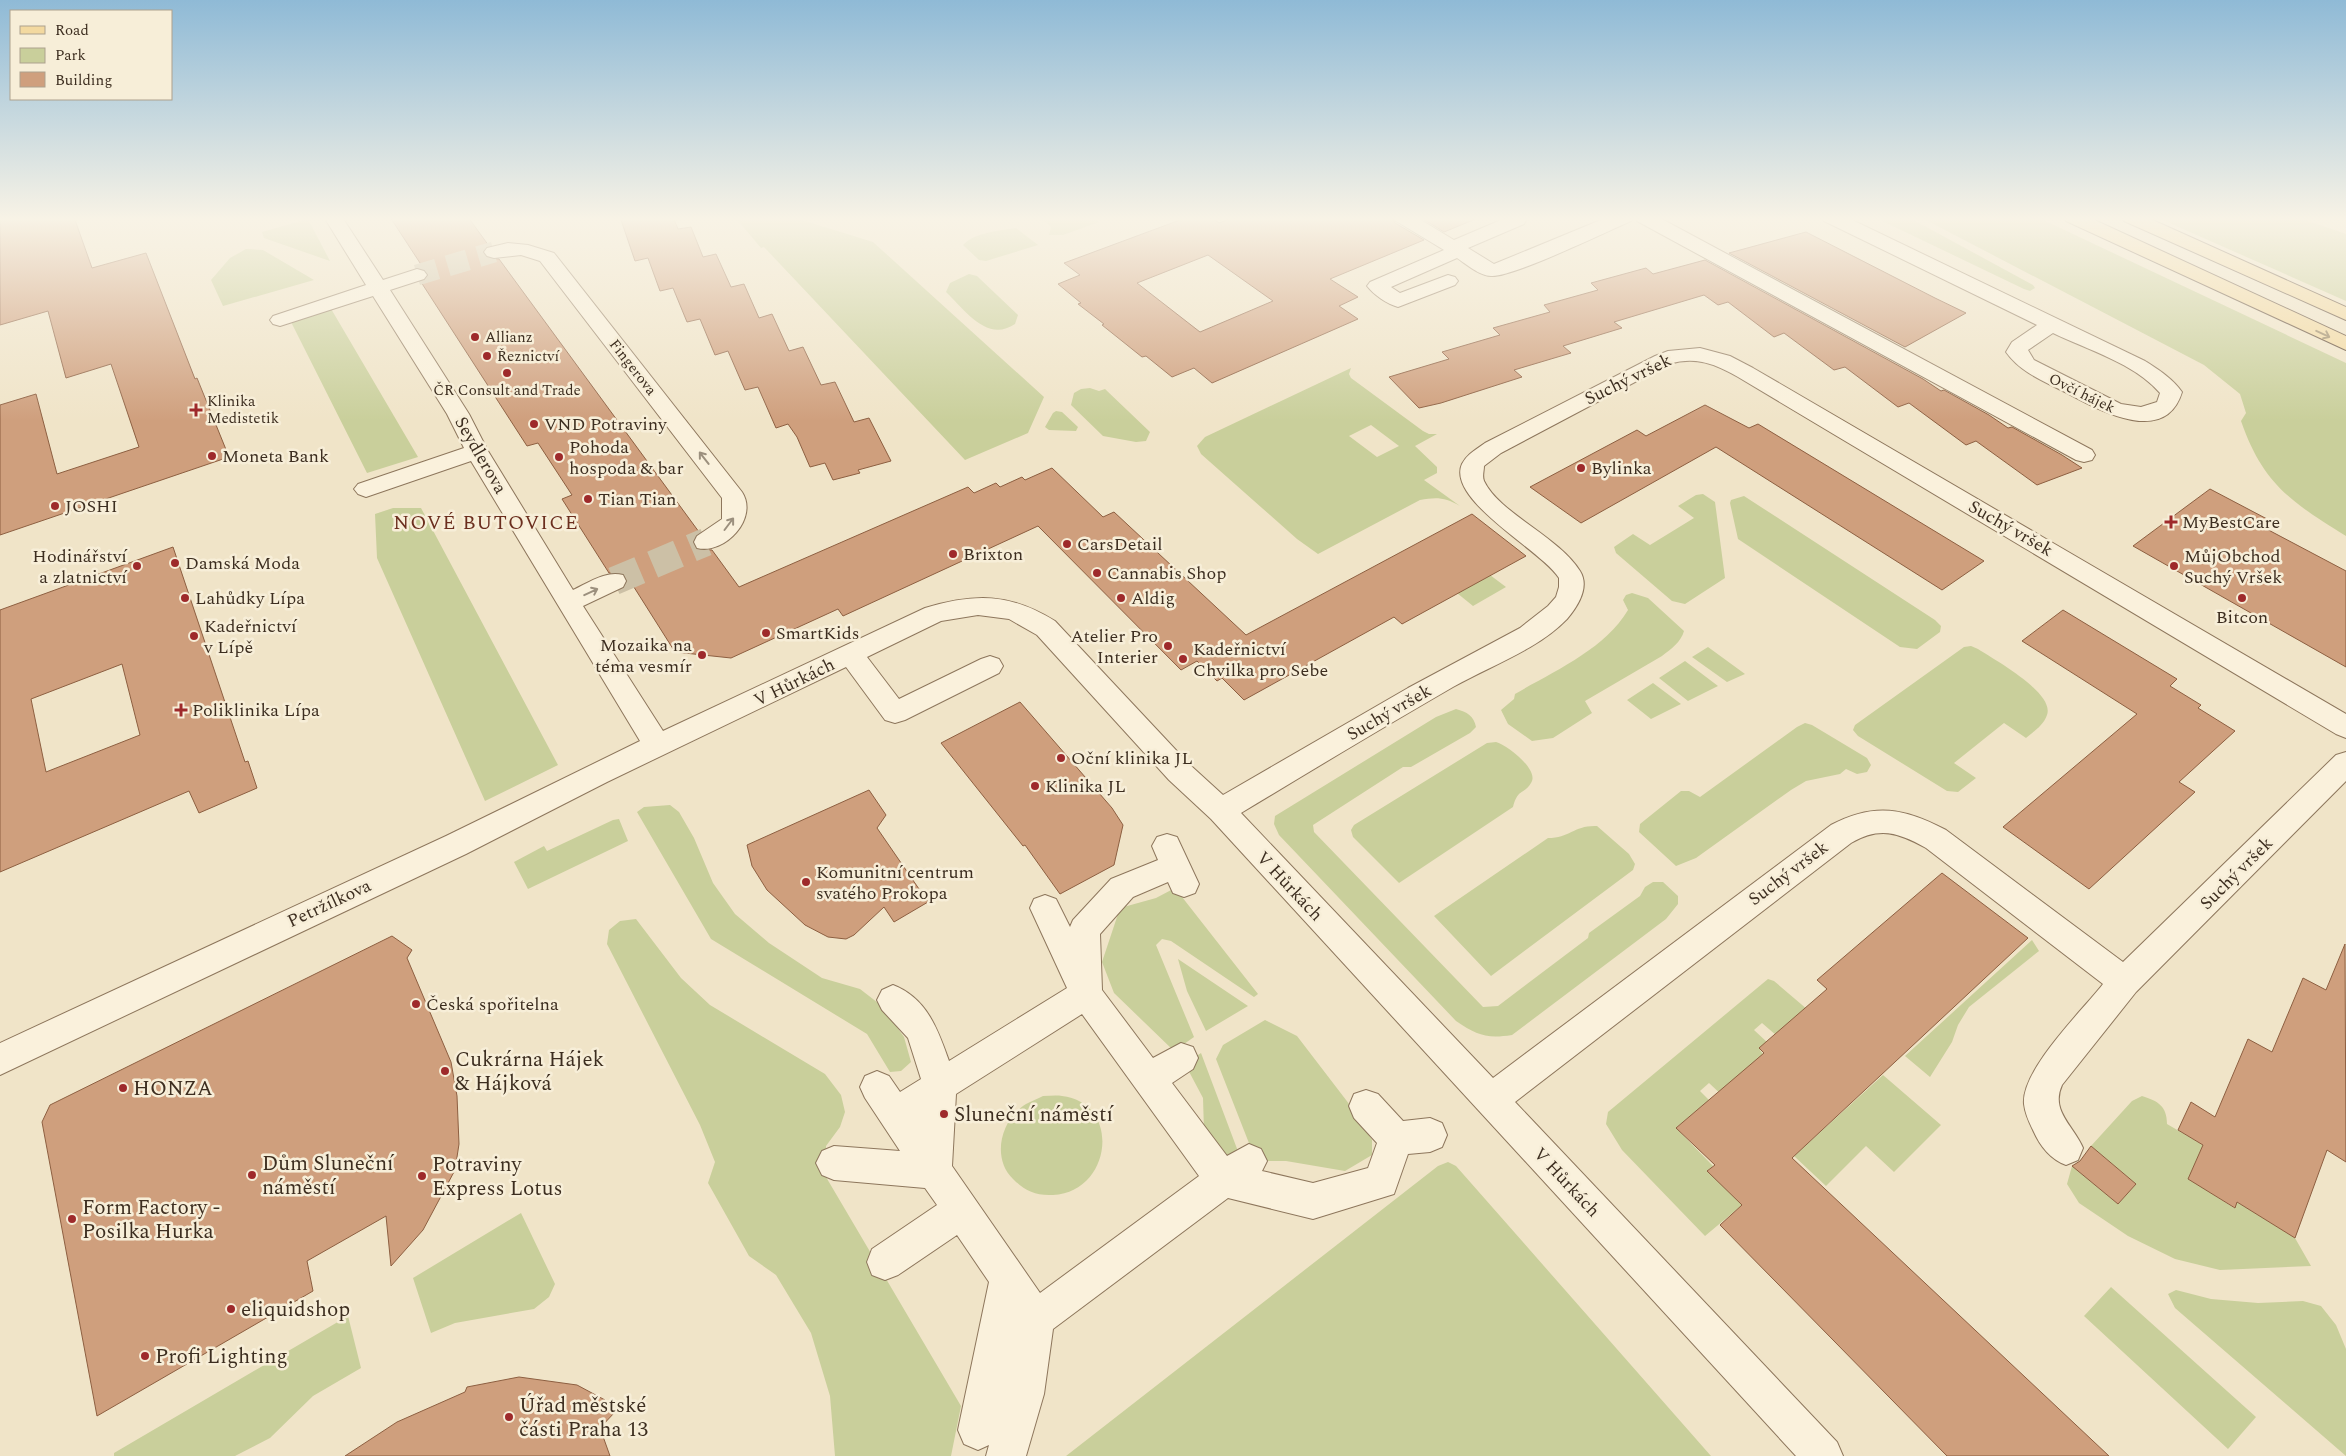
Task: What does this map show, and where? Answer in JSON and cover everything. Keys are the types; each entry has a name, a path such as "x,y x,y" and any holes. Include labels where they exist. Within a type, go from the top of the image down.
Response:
{"main road":[{"path":"2219,285 2346,344"},
{"path":"2282,285 2346,314"}],"street":[{"path":"280,320 384,285"},
{"name":"Fingerova","path":"569,285 734,497 737,511 729,528 706,542"},
{"path":"1379,285 1377,286 1398,301 1436,285"},
{"path":"1770,285 2084,455"},
{"name":"Ovčí hájek","path":"1970,285 2052,325 2156,376 2171,392 2167,405 2148,414 2127,414 2113,410 2027,364 2016,352 2019,346 2052,325"},
{"name":"Seydlerova","path":"377,287 458,414 477,451 568,603 658,746"},
{"name":"Suchý vršek","path":"1221,811 1446,679 1541,626 1556,614 1565,603 1572,589 1571,577 1550,551 1480,495 1472,480 1471,471 1474,464 1493,448 1654,365 1673,356 1690,353 1716,358 1751,376 2346,726"},
{"path":"366,489 477,451"},
{"path":"568,603 614,581"},
{"name":"V Hůrkách","path":"658,746 934,614 979,605 1011,608 1030,616 1046,628 1179,772 1221,811 1823,1456"},
{"path":"850,654 896,713 990,666"},
{"name":"Petržílkova","path":"0,1059 456,845 658,746"},
{"name":"Suchý vršek","path":"2066,1148 2050,1130 2040,1108 2042,1087 2125,982 2346,763"},
{"name":"Suchý vršek","path":"1490,1101 1841,834 1855,824 1874,820 1903,823 1936,839 2125,982"},
{"path":"1086,994 1084,930 1122,888 1176,865"},
{"path":"1045,908 1086,994 1150,1079 1236,1171 1313,1201 1381,1182 1396,1138"},
{"path":"1006,1456 1024,1394 1036,1319 886,1101 940,1085 1086,994"},
{"path":"893,1000 922,1030 940,1085 934,1171"},
{"path":"1150,1079 1181,1058"},
{"path":"1366,1106 1396,1138"},
{"path":"1396,1138 1430,1135"},
{"path":"834,1163 934,1171"},
{"path":"1036,1319 1236,1171"},
{"path":"885,1262 961,1210"},
{"path":"978,1430 1008,1279"}],"green space":[{"path":"213,285 297,285 223,306"},
{"path":"800,285 920,285 1044,397 1028,433 965,460"},
{"path":"949,285 986,285 1018,315 1015,324 1005,329 995,330 986,327 969,315 946,292"},
{"path":"2016,285 2033,285 2035,288 2030,291"},
{"path":"2050,285 2181,285 2346,363 2346,536 2309,513 2269,476 2259,461 2241,421 2246,413 2240,394 2204,365"},
{"path":"2310,285 2346,285 2346,301"},
{"path":"330,307 418,457 367,473 289,318"},
{"path":"1351,368 1349,374 1351,378 1423,431 1429,434 1437,434 1415,446 1437,467 1437,473 1424,480 1460,506 1440,499 1420,500 1318,554 1297,539 1201,454 1197,446 1205,437","holes":["1371,425 1399,446 1377,457 1349,436"]},
{"path":"1090,388 1099,391 1105,389 1150,432 1146,441 1136,442 1103,436 1071,405 1074,393 1081,389"},
{"path":"1056,411 1062,412 1078,427 1076,431 1049,430 1045,427"},
{"path":"1703,494 1715,502 1725,578 1685,604 1672,601 1616,553 1614,547 1633,534 1650,545 1694,518 1678,506 1696,495"},
{"path":"1744,496 1935,620 1941,626 1940,632 1917,649 1900,647 1738,539 1730,503 1731,500"},
{"path":"393,508 421,508 558,765 485,801 377,558 375,514"},
{"path":"1490,575 1506,587 1473,606 1457,593"},
{"path":"1632,593 1648,598 1684,631 1681,639 1662,656 1585,701 1592,713 1553,738 1532,741 1508,724 1501,710 1514,699 1515,694 1562,668 1606,637 1628,610 1623,600 1626,595"},
{"path":"1971,646 2009,669 2033,687 2047,706 2047,715 2041,725 2026,738 2004,723 1954,763 1976,778 1958,792 1947,791 1858,736 1853,730 1855,725 1964,647"},
{"path":"1708,647 1745,674 1727,682 1692,657"},
{"path":"1685,661 1718,686 1688,701 1659,678"},
{"path":"1653,683 1681,704 1651,719 1627,700"},
{"path":"1456,709 1467,713 1474,720 1476,727 1470,733 1411,767 1403,767 1313,825 1314,832 1483,1007 1498,1006 1588,938 1589,933 1640,896 1645,887 1653,882 1663,882 1678,896 1678,904 1666,919 1512,1035 1482,1035 1456,1021 1279,835 1274,824 1275,816 1436,717"},
{"path":"1805,723 1812,725 1867,758 1871,765 1867,772 1857,774 1846,769 1840,774 1806,781 1696,858 1676,866 1639,832 1640,824 1681,791 1689,791 1700,797"},
{"path":"1496,742 1514,753 1527,765 1533,778 1531,783 1519,794 1513,807 1399,883 1353,837 1351,830 1354,825 1487,743"},
{"path":"670,805 679,812 694,838 713,883 735,914 769,943 822,978 860,989 882,1006 904,1037 911,1062 901,1071 890,1072 867,1034 711,939 637,812 644,807"},
{"path":"619,819 628,841 528,889 514,862 544,846 547,851 613,820"},
{"path":"1597,826 1629,854 1635,864 1633,870 1491,976 1434,916 1548,838 1562,836 1583,827"},
{"path":"1175,888 1258,994 1254,997 1171,941 1162,939 1156,945 1194,1037 1174,1051 1114,993 1102,962 1120,908 1156,898"},
{"path":"636,919 681,978 710,1005 825,1074 841,1095 845,1112 840,1127 826,1146 826,1177 961,1406 951,1456 835,1456 830,1396 811,1333 776,1275 749,1256 708,1183 715,1162 700,1125 607,944 609,930 620,921"},
{"path":"2032,940 2039,951 1969,1007 1958,1025 1952,1042 1930,1077 1905,1056"},
{"path":"1178,959 1248,1006 1206,1031 1187,991"},
{"path":"1768,979 1774,981 1808,1010 1777,1036 1762,1023 1754,1030 1768,1043 1760,1050 1763,1054 1725,1098 1709,1083 1700,1091 1715,1106 1702,1106 1676,1128 1713,1166 1708,1170 1742,1205 1705,1236 1622,1150 1606,1124 1608,1112"},
{"path":"1265,1020 1297,1036 1356,1113 1372,1140 1372,1155 1345,1171 1286,1161 1256,1161 1216,1059 1223,1045"},
{"path":"1201,1053 1242,1162 1223,1163 1204,1131 1203,1098 1185,1064"},
{"path":"1883,1075 1941,1125 1894,1172 1866,1146 1826,1186 1794,1156"},
{"path":"1043,1096 1062,1096 1081,1102 1094,1114 1101,1130 1102,1147 1098,1164 1088,1179 1073,1190 1053,1195 1041,1195 1026,1190 1013,1179 1002,1161 1002,1139 1010,1119 1026,1104"},
{"path":"2142,1096 2160,1105 2167,1118 2167,1124 2203,1145 2189,1179 2234,1208 2237,1202 2295,1238 2311,1266 2220,1270 2175,1259 2128,1236 2079,1203 2067,1184 2072,1166 2118,1204 2136,1184 2091,1146 2132,1101"},
{"path":"1448,1162 1456,1166 1711,1456 1066,1456 1438,1166"},
{"path":"521,1213 555,1284 549,1297 534,1309 455,1323 431,1333 413,1278"},
{"path":"2111,1287 2256,1417 2228,1449 2084,1316"},
{"path":"2176,1290 2211,1299 2258,1303 2303,1301 2321,1306 2336,1325 2346,1349 2346,1456 2175,1308 2168,1294"},
{"path":"348,1316 361,1368 313,1396 270,1438 235,1456 114,1456 114,1453"}],"building":[{"path":"0,285 158,285 195,379 197,378 229,457 0,535 0,405 36,394 57,474 139,447 111,364 66,378 48,311 0,325"},
{"path":"423,285 518,285 699,532 692,541 695,549 712,550 739,587 968,487 974,493 996,483 1000,487 1022,477 1025,480 1052,468 1103,517 1114,512 1246,635 1472,514 1526,556 1402,624 1394,617 1244,700 1222,678 1217,681 1197,661 1181,670 1038,526 843,616 838,609 731,658 675,652 632,584 625,587 628,580 625,574 609,573 562,499 572,495 538,443 527,446"},
{"path":"658,285 730,285 731,287 744,285 759,318 772,314 789,351 803,347 821,385 835,382 854,422 869,418 891,461 858,470 860,473 833,480 825,463 810,467 797,437 788,424 776,428 758,387 745,390 728,351 715,355 700,319 687,322 673,288 660,291"},
{"path":"1059,285 1140,285 1200,332 1273,301 1250,285 1339,285 1358,297 1339,306 1358,319 1212,383 1194,368 1172,377 1146,356 1142,357 1102,325 1104,324 1078,304 1081,303"},
{"path":"1593,285 1751,285 1923,379 1941,391 1944,390 1989,415 2008,428 2012,427 2082,468 2037,485 1976,441 1966,445 1909,403 1898,407 1845,367 1834,370 1784,333 1774,337 1728,302 1718,305 1704,295 1614,322 1622,328 1563,346 1571,353 1514,370 1522,377 1441,403 1419,408 1389,377 1449,359 1442,352 1500,335 1493,328 1550,312 1544,305 1598,290"},
{"path":"1789,285 1909,285 1966,313 1905,347"},
{"path":"1705,405 1749,428 1758,424 1984,561 1942,590 1716,447 1581,523 1530,487 1637,430 1646,436"},
{"path":"2210,489 2267,519 2259,525 2346,571 2346,667 2133,546"},
{"name":"Poliklinika Lípa","path":"173,547 245,762 248,761 257,788 199,813 189,791 0,872 0,610","holes":["122,664 140,735 46,772 31,699"]},
{"path":"2063,610 2177,679 2170,686 2201,705 2198,708 2235,731 2179,782 2195,792 2089,889 2003,827 2137,714 2022,641"},
{"name":"Klinika JL","path":"1020,702 1112,808 1123,825 1114,865 1060,894 1025,845 1023,846 941,743"},
{"path":"869,790 886,815 877,828 928,902 894,922 884,907 854,935 846,939 828,937 805,925 767,890 752,866 747,845"},
{"path":"1942,873 2028,938 1792,1158 2109,1456 1947,1456 1720,1225 1742,1205 1707,1171 1715,1165 1676,1128 1764,1053 1759,1048 1827,989 1817,980"},
{"name":"Dům Sluneční náměstí","path":"392,936 412,950 407,958 451,1062 457,1096 459,1144 455,1170 423,1230 391,1266 386,1216 307,1261 313,1291 97,1416 42,1122 50,1105"},
{"path":"2345,944 2346,1162 2327,1150 2295,1238 2237,1202 2235,1208 2188,1179 2203,1145 2178,1130 2191,1102 2215,1117 2248,1039 2272,1052 2303,978 2326,990"},
{"path":"2091,1146 2136,1184 2118,1204 2072,1166 2080,1161"},
{"name":"Úřad městské části Praha 13","path":"519,1377 577,1385 605,1400 615,1412 600,1428 610,1456 345,1456 397,1422 465,1392 467,1387"}],"tunnel":[{"path":"614,581 706,542"}],"place":[{"name":"Allianz","path":"475,337"},
{"name":"Řeznictví","path":"487,356"},
{"name":"ČR Consult and Trade","path":"507,373"},
{"name":"Klinika Medistetik","path":"196,410"},
{"name":"VND Potraviny","path":"534,424"},
{"name":"Moneta Bank","path":"212,456"},
{"name":"Pohoda hospoda & bar","path":"559,457"},
{"name":"Bylinka","path":"1581,468"},
{"name":"Tian Tian","path":"588,499"},
{"name":"JOSHI","path":"55,506"},
{"name":"MyBestCare","path":"2171,522"},
{"name":"CarsDetail","path":"1067,544"},
{"name":"Brixton","path":"953,554"},
{"name":"Damská Moda","path":"175,563"},
{"name":"Hodinářství a zlatnictví","path":"137,566"},
{"name":"MůjObchod Suchý Vršek","path":"2174,566"},
{"name":"Cannabis Shop","path":"1097,573"},
{"name":"Lahůdky Lípa","path":"185,598"},
{"name":"Aldig","path":"1121,598"},
{"name":"Bitcon","path":"2242,598"},
{"name":"SmartKids","path":"766,633"},
{"name":"Kadeřnictví v Lípě","path":"194,636"},
{"name":"Atelier Pro Interier","path":"1168,646"},
{"name":"Mozaika na téma vesmír","path":"702,655"},
{"name":"Kadeřnictví Chvilka pro Sebe","path":"1183,659"},
{"name":"Poliklinika Lípa","path":"181,710"},
{"name":"Oční klinika JL","path":"1061,758"},
{"name":"Klinika JL","path":"1035,786"},
{"name":"Komunitní centrum svatého Prokopa","path":"806,882"},
{"name":"Česká spořitelna","path":"416,1004"},
{"name":"Cukrárna Hájek & Hájková","path":"445,1071"},
{"name":"HONZA","path":"123,1088"},
{"name":"Sluneční náměstí","path":"944,1114"},
{"name":"Dům Sluneční náměstí","path":"252,1175"},
{"name":"Potraviny Express Lotus","path":"422,1176"},
{"name":"Form Factory - Posilka Hurka","path":"72,1219"},
{"name":"eliquidshop","path":"231,1309"},
{"name":"Profi Lighting","path":"145,1356"},
{"name":"Úřad městské části Praha 13","path":"509,1417"}],"district":[{"name":"NOVÉ BUTOVICE","path":"486,522"}]}
